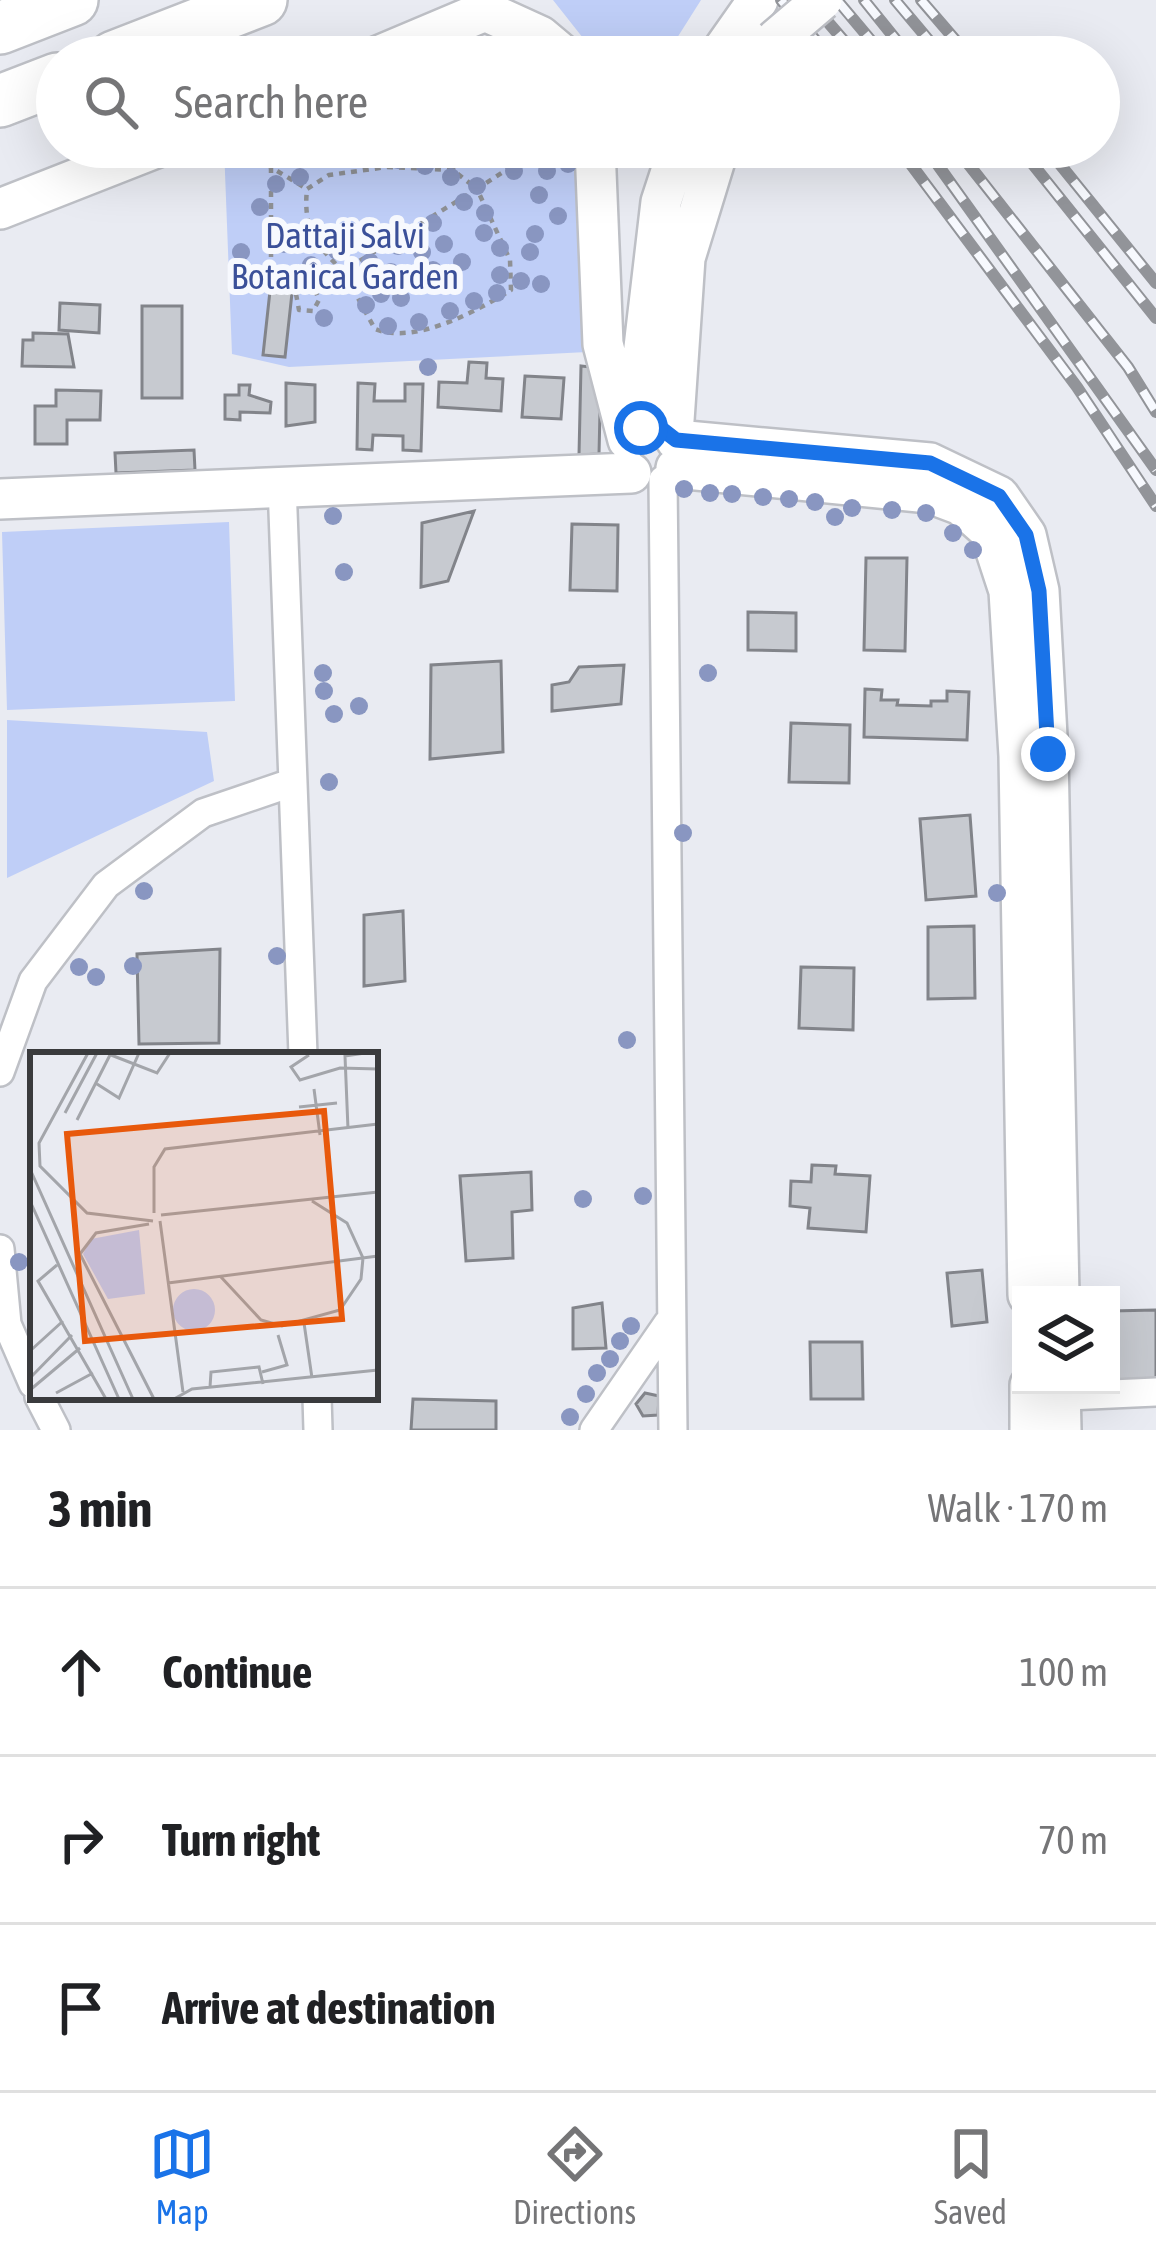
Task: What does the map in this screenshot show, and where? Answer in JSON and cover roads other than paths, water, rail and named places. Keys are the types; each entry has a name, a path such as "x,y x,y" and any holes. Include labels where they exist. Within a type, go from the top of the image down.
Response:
{"highway":[{"path":"0,28 71,0"},
{"path":"168,36 260,0"},
{"path":"0,101 36,87"}],"main road":[{"path":"783,36 822,0"},
{"path":"732,36 753,5"},
{"path":"420,36 483,6 540,36"},
{"path":"0,209 104,168"},
{"path":"596,168 603,344 654,453"},
{"path":"654,453 661,202 672,168"},
{"path":"654,453 685,258 713,168"},
{"path":"0,499 282,484 654,453 929,478 999,496 1026,535 1024,591 1039,945 1039,1129 1029,1286"},
{"path":"1039,1129 1058,1286"}],"street":[{"path":"654,453 673,1430"},
{"path":"282,484 303,1052"},
{"path":"0,1072 33,982 106,885 203,813 291,783"},
{"path":"0,1249 8,1324 30,1377"},
{"path":"594,1430 668,1323"},
{"path":"1045,1404 1156,1392"},
{"path":"41,1400 56,1430"},
{"path":"317,1400 319,1430"}],"railway":[{"path":"781,0 812,36"},
{"path":"809,0 840,36"},
{"path":"837,0 867,36"},
{"path":"864,0 893,36"},
{"path":"895,0 925,36"},
{"path":"921,0 952,36"},
{"path":"914,168 1077,387 1156,506"},
{"path":"940,168 1156,470"},
{"path":"972,168 1128,367 1156,412"},
{"path":"1036,168 1156,318"},
{"path":"1063,168 1156,283"}],"park label":[{"name":"Dattaji Salvi Botanical Garden","path":"345,256"}]}
